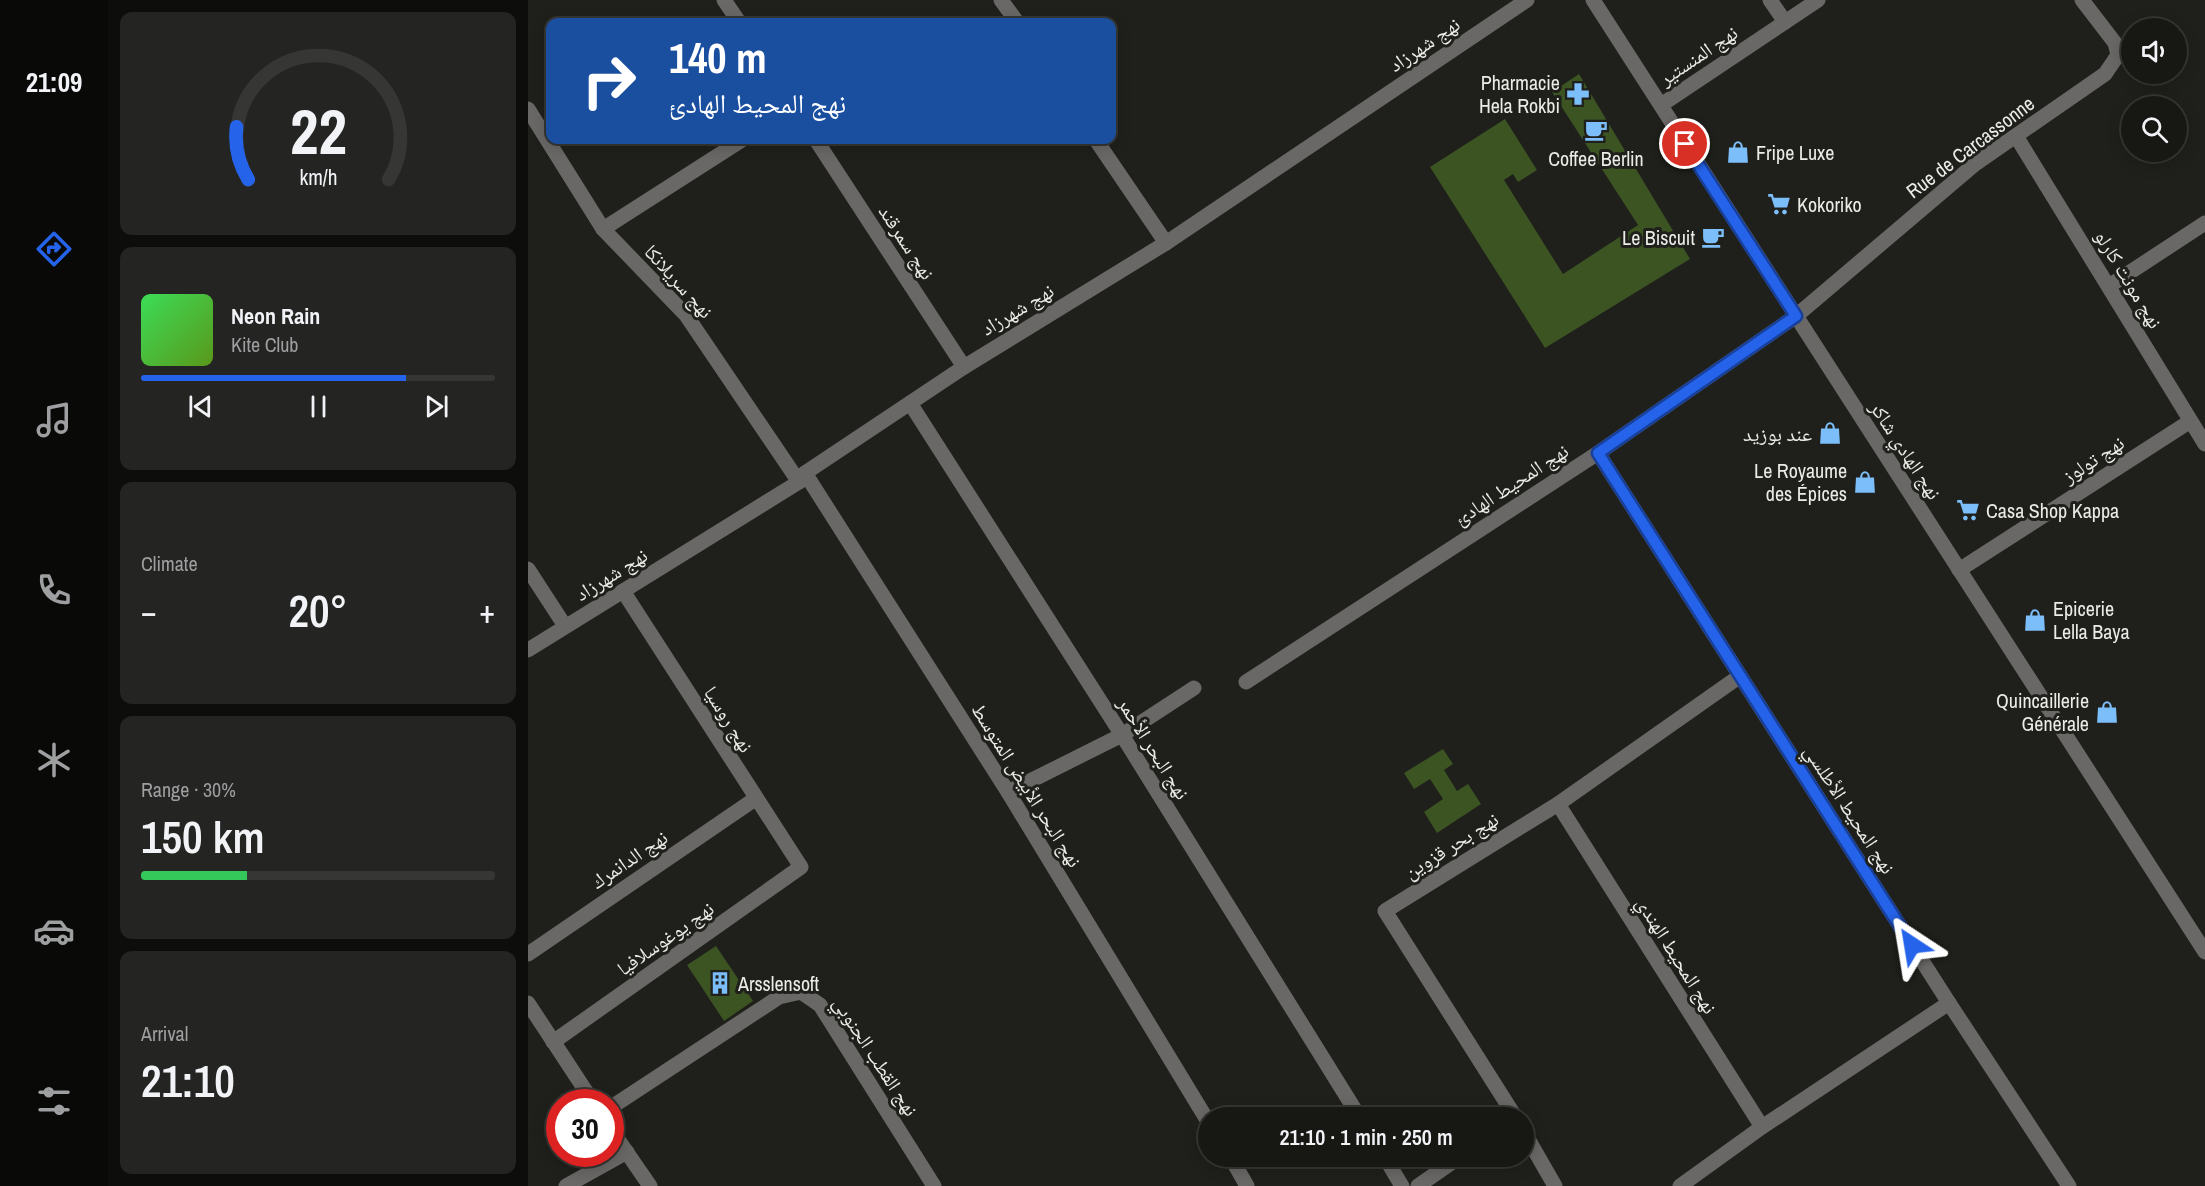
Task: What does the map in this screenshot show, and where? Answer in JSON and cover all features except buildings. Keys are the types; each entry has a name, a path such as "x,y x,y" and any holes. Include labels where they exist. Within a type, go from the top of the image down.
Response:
{"street":[{"path":"724,0 736,18"},
{"path":"1001,0 1014,18"},
{"name":"نهج شهرزاد","path":"528,650 802,478 964,367 1166,243 1527,0"},
{"name":"نهج الهادي شاكر","path":"1593,0 2205,952"},
{"path":"1770,0 1785,22"},
{"name":"نهج المنستير","path":"1661,105 1818,0"},
{"name":"Rue de Carcassonne","path":"1796,316 1975,164 2105,74 2118,55 2115,43 2082,0"},
{"name":"نهج سريلانكا","path":"528,109 546,138"},
{"name":"نهج مونت كارلو","path":"2016,136 2109,286 2189,422 2205,444"},
{"name":"نهج سريلانكا","path":"550,144 603,229 686,315 802,478"},
{"path":"603,229 736,144"},
{"name":"نهج سمرقند","path":"819,144 964,367"},
{"path":"1099,144 1166,243"},
{"path":"2109,286 2205,223"},
{"name":"نهج المحيط الهادئ","path":"1246,682 1598,453 1796,316"},
{"name":"نهج البحر الأحمر","path":"910,403 1122,735 1353,1107"},
{"name":"نهج تولوز","path":"1959,570 2189,422"},
{"name":"نهج المحيط الأطلسي","path":"1598,453 1949,1003 2070,1186"},
{"name":"نهج البحر الأبيض المتوسط","path":"802,478 1008,792 1199,1107"},
{"path":"528,569 565,626"},
{"name":"نهج روسيا","path":"623,591 755,799 801,867"},
{"name":"نهج بحر قزوين","path":"1509,1107 1385,911 1557,804 1740,676"},
{"path":"1008,792 1122,735 1194,688"},
{"name":"نهج الدانمرك","path":"528,954 755,799"},
{"name":"نهج المحيط الهندي","path":"1557,804 1761,1127"},
{"name":"نهج يوغوسلافيا","path":"553,1042 801,867"},
{"name":"نهج القطب الجنوبي","path":"624,1099 779,997 801,992 820,1005 934,1186"},
{"path":"528,1003 584,1089"},
{"path":"1680,1186 1761,1127 1949,1003"},
{"path":"624,1148 650,1186"},
{"path":"1534,1149 1555,1186"},
{"path":"566,1186 627,1152"},
{"path":"1236,1167 1247,1186"},
{"path":"1391,1167 1402,1186"},
{"path":"1418,1186 1445,1167"}],"place":[{"name":"Pharmacie Hela Rokbi","path":"1578,94"},
{"name":"Coffee Berlin","path":"1596,130"},
{"name":"Fripe Luxe","path":"1738,152"},
{"name":"Kokoriko","path":"1779,204"},
{"name":"Le Biscuit","path":"1713,237"},
{"name":"عند بوزيد","path":"1830,433"},
{"name":"Le Royaume des Épices","path":"1865,482"},
{"name":"Casa Shop Kappa","path":"1968,510"},
{"name":"Epicerie Lella Baya","path":"2035,620"},
{"name":"Quincaillerie Générale","path":"2107,712"},
{"name":"Arsslensoft","path":"720,983"}],"route":[{"path":"1685,144 1796,316 1598,453 1912,945"}]}
